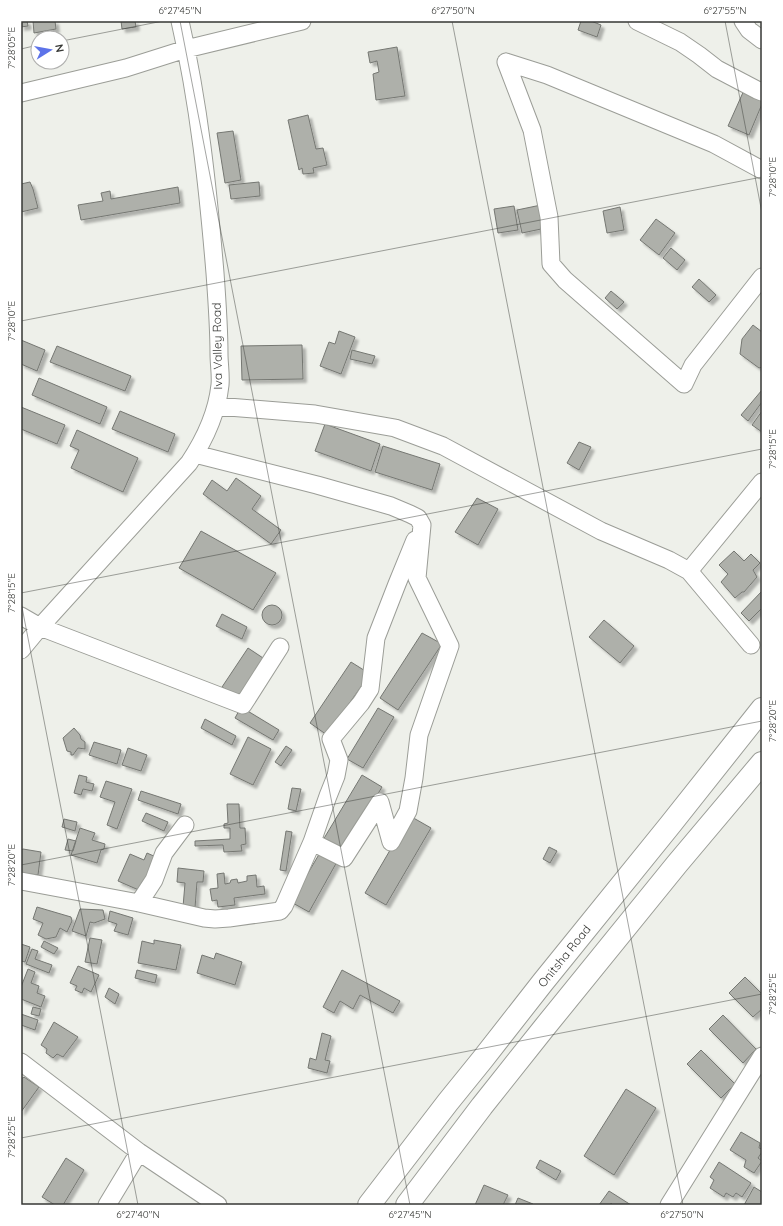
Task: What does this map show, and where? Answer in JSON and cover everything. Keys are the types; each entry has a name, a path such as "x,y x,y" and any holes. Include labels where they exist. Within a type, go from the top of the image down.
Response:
{"main road":[{"name":"Onitsha Road","path":"370,1205 448,1102 762,708"},
{"path":"407,1205 482,1106 544,1028 677,864 762,763"}],"street":[{"name":"Iva Valley Road","path":"21,650 40,626 189,463 209,428 216,406 220,384 218,318 210,216 198,122 180,21"},
{"path":"21,93 126,68 186,49 302,21"},
{"path":"637,21 680,42 717,68 762,92"},
{"path":"743,21 749,30 762,40"},
{"path":"762,170 714,144 547,75 506,62 532,130 549,217 551,264 566,280 684,384 693,365 762,277"},
{"path":"216,406 315,414 395,428 443,446 601,531 669,560 689,571 751,645"},
{"path":"195,454 317,484 391,506 418,518 422,525 417,578 450,646 420,735 408,811 391,842 380,802 344,858 312,842"},
{"path":"689,571 762,482"},
{"path":"21,881 138,903 204,918 215,919 280,911 284,906 312,842 336,776 339,760 331,739 370,689 376,638 422,525"},
{"path":"21,616 40,626 243,705 280,646"},
{"path":"138,903 154,880 164,853 185,825"},
{"path":"669,1205 762,1056"},
{"path":"21,1062 139,1152 218,1205"},
{"path":"107,1205 139,1152"}],"building":[{"path":"21,21 27,21 28,26 21,27"},
{"path":"33,21 55,21 56,29 34,30"},
{"path":"121,21 135,21 136,27 122,29"},
{"path":"581,21 591,21 601,25 597,37 578,30"},
{"path":"397,47 405,96 376,100 373,74 379,72 377,61 370,63 368,52"},
{"path":"745,88 762,95 762,104 749,135 728,126"},
{"path":"308,115 316,149 323,148 327,165 313,168 314,173 303,174 302,168 299,170 288,120"},
{"path":"233,131 241,180 225,183 217,133"},
{"path":"30,182 38,208 21,212 21,184"},
{"path":"259,182 260,196 231,199 229,185"},
{"path":"178,187 180,203 81,220 78,205 103,201 101,193 110,191 111,199"},
{"path":"541,205 546,228 522,233 517,210"},
{"path":"514,206 518,230 498,233 494,209"},
{"path":"620,207 624,230 607,233 603,211"},
{"path":"656,219 675,233 659,255 640,240"},
{"path":"671,248 685,260 677,270 663,258"},
{"path":"699,279 716,295 709,302 692,287"},
{"path":"611,291 624,302 617,309 605,298"},
{"path":"753,325 762,332 762,367 759,368 740,354 742,339"},
{"path":"339,331 355,337 341,374 320,366 329,342 335,344"},
{"path":"21,340 45,350 37,371 21,364"},
{"path":"302,345 303,379 242,380 241,346"},
{"path":"57,346 131,376 125,391 50,362"},
{"path":"352,350 375,356 372,364 350,359"},
{"path":"39,378 107,407 100,424 32,395"},
{"path":"762,390 762,402 748,421 741,415"},
{"path":"21,407 65,425 57,444 21,429"},
{"path":"120,411 175,434 168,452 112,429"},
{"path":"762,411 762,432 752,425"},
{"path":"325,424 380,444 371,471 315,451"},
{"path":"77,430 138,458 123,492 71,468 79,450 70,446"},
{"path":"579,442 591,447 579,470 567,463"},
{"path":"383,446 440,464 432,490 375,472"},
{"path":"236,478 261,496 252,509 281,530 271,544 203,494 212,480 227,491"},
{"path":"477,498 498,509 478,545 455,532"},
{"path":"201,531 276,573 253,610 179,568"},
{"path":"734,551 744,561 751,554 760,563 753,570 757,577 744,592 735,598 721,582 728,574 719,565"},
{"path":"762,591 762,608 749,621 741,613"},
{"path":"272,605 279,608 282,615 279,622 272,625 265,622 262,615 265,608"},
{"path":"222,614 247,627 242,639 216,626"},
{"path":"604,620 634,646 620,663 589,637"},
{"path":"422,633 442,644 398,710 380,698"},
{"path":"248,648 266,660 241,699 222,687"},
{"path":"351,662 370,674 327,735 310,723"},
{"path":"241,707 279,730 273,740 235,718"},
{"path":"378,708 394,717 363,768 347,759"},
{"path":"205,719 236,736 232,745 201,728"},
{"path":"74,728 80,735 81,739 85,742 85,749 78,748 73,755 71,755 71,752 67,751 63,738"},
{"path":"248,737 271,749 253,785 230,774"},
{"path":"94,742 121,750 117,764 89,755"},
{"path":"286,746 292,750 281,766 275,762"},
{"path":"128,748 147,755 141,771 122,765"},
{"path":"79,775 87,777 86,782 94,784 92,791 83,789 81,795 74,793"},
{"path":"362,775 382,787 343,852 323,840"},
{"path":"106,781 132,789 117,829 107,825 115,802 100,797"},
{"path":"292,788 301,789 296,811 288,809"},
{"path":"141,791 181,804 178,814 138,800"},
{"path":"227,804 239,804 240,828 245,828 246,844 241,845 242,851 224,852 223,845 195,846 195,841 230,839 230,828 224,828 224,824 228,823"},
{"path":"146,813 168,822 164,831 142,821"},
{"path":"410,816 431,828 386,905 365,893"},
{"path":"64,819 77,822 75,831 62,827"},
{"path":"80,828 95,833 92,840 105,844 104,849 101,850 97,863 71,855"},
{"path":"286,831 292,832 286,871 280,870"},
{"path":"68,839 76,841 73,851 65,850"},
{"path":"549,847 557,851 550,863 543,859"},
{"path":"21,850 41,852 38,875 21,873"},
{"path":"321,851 338,860 309,912 291,902"},
{"path":"147,853 156,857 141,891 118,881 130,854 144,860"},
{"path":"178,868 204,871 203,882 197,882 195,908 183,907 185,883 177,882"},
{"path":"224,873 225,884 230,883 231,880 237,879 238,883 247,881 247,876 256,875 257,887 264,886 265,894 234,898 235,905 218,907 217,900 212,901 210,889 218,888 217,874"},
{"path":"37,907 71,917 72,921 67,932 60,928 56,937 46,939 38,935 43,923 33,919"},
{"path":"80,909 103,910 105,919 94,923 90,922 86,936 72,931"},
{"path":"110,911 133,918 128,935 114,931 117,924 108,921"},
{"path":"90,938 102,940 97,964 85,962"},
{"path":"154,940 181,945 176,970 138,963 142,941 154,944"},
{"path":"44,941 58,948 54,954 41,947"},
{"path":"21,944 30,947 25,962 21,961"},
{"path":"32,949 38,951 35,959 52,965 49,973 26,964"},
{"path":"216,953 242,962 235,985 197,973 202,955 214,959"},
{"path":"78,966 99,975 91,992 84,988 82,993 75,990 77,986 70,983"},
{"path":"28,969 35,972 31,983 39,986 37,993 45,996 41,1007 21,999 21,987"},
{"path":"137,970 157,975 155,983 135,978"},
{"path":"342,970 400,1001 393,1013 360,995 353,1009 340,1001 334,1013 323,1007"},
{"path":"745,977 762,994 762,1009 753,1017 729,993"},
{"path":"109,988 119,994 115,1004 105,997"},
{"path":"33,1007 41,1009 39,1016 31,1014"},
{"path":"21,1014 38,1020 35,1030 21,1025"},
{"path":"723,1015 756,1049 743,1063 709,1029"},
{"path":"54,1022 78,1037 63,1057 57,1054 53,1058 46,1053 47,1049 41,1045"},
{"path":"322,1033 331,1036 325,1060 330,1061 327,1073 308,1068 310,1058 316,1060"},
{"path":"701,1050 735,1084 721,1098 687,1064"},
{"path":"24,1077 39,1087 21,1112 21,1079"},
{"path":"626,1089 656,1108 614,1175 584,1156"},
{"path":"741,1132 760,1143 759,1148 762,1149 762,1152 758,1158 762,1161 754,1173 744,1167 746,1160 730,1150"},
{"path":"66,1158 84,1170 63,1205 55,1205 42,1197"},
{"path":"540,1160 561,1171 556,1180 536,1168"},
{"path":"719,1162 751,1183 742,1197 736,1193 733,1197 726,1193 724,1197 710,1188 714,1180 710,1177"},
{"path":"484,1185 508,1195 503,1205 475,1205"},
{"path":"754,1187 762,1192 762,1205 744,1205"},
{"path":"609,1191 631,1205 613,1205 611,1203 610,1205 599,1205"},
{"path":"518,1198 533,1204 533,1205 515,1205"}]}
